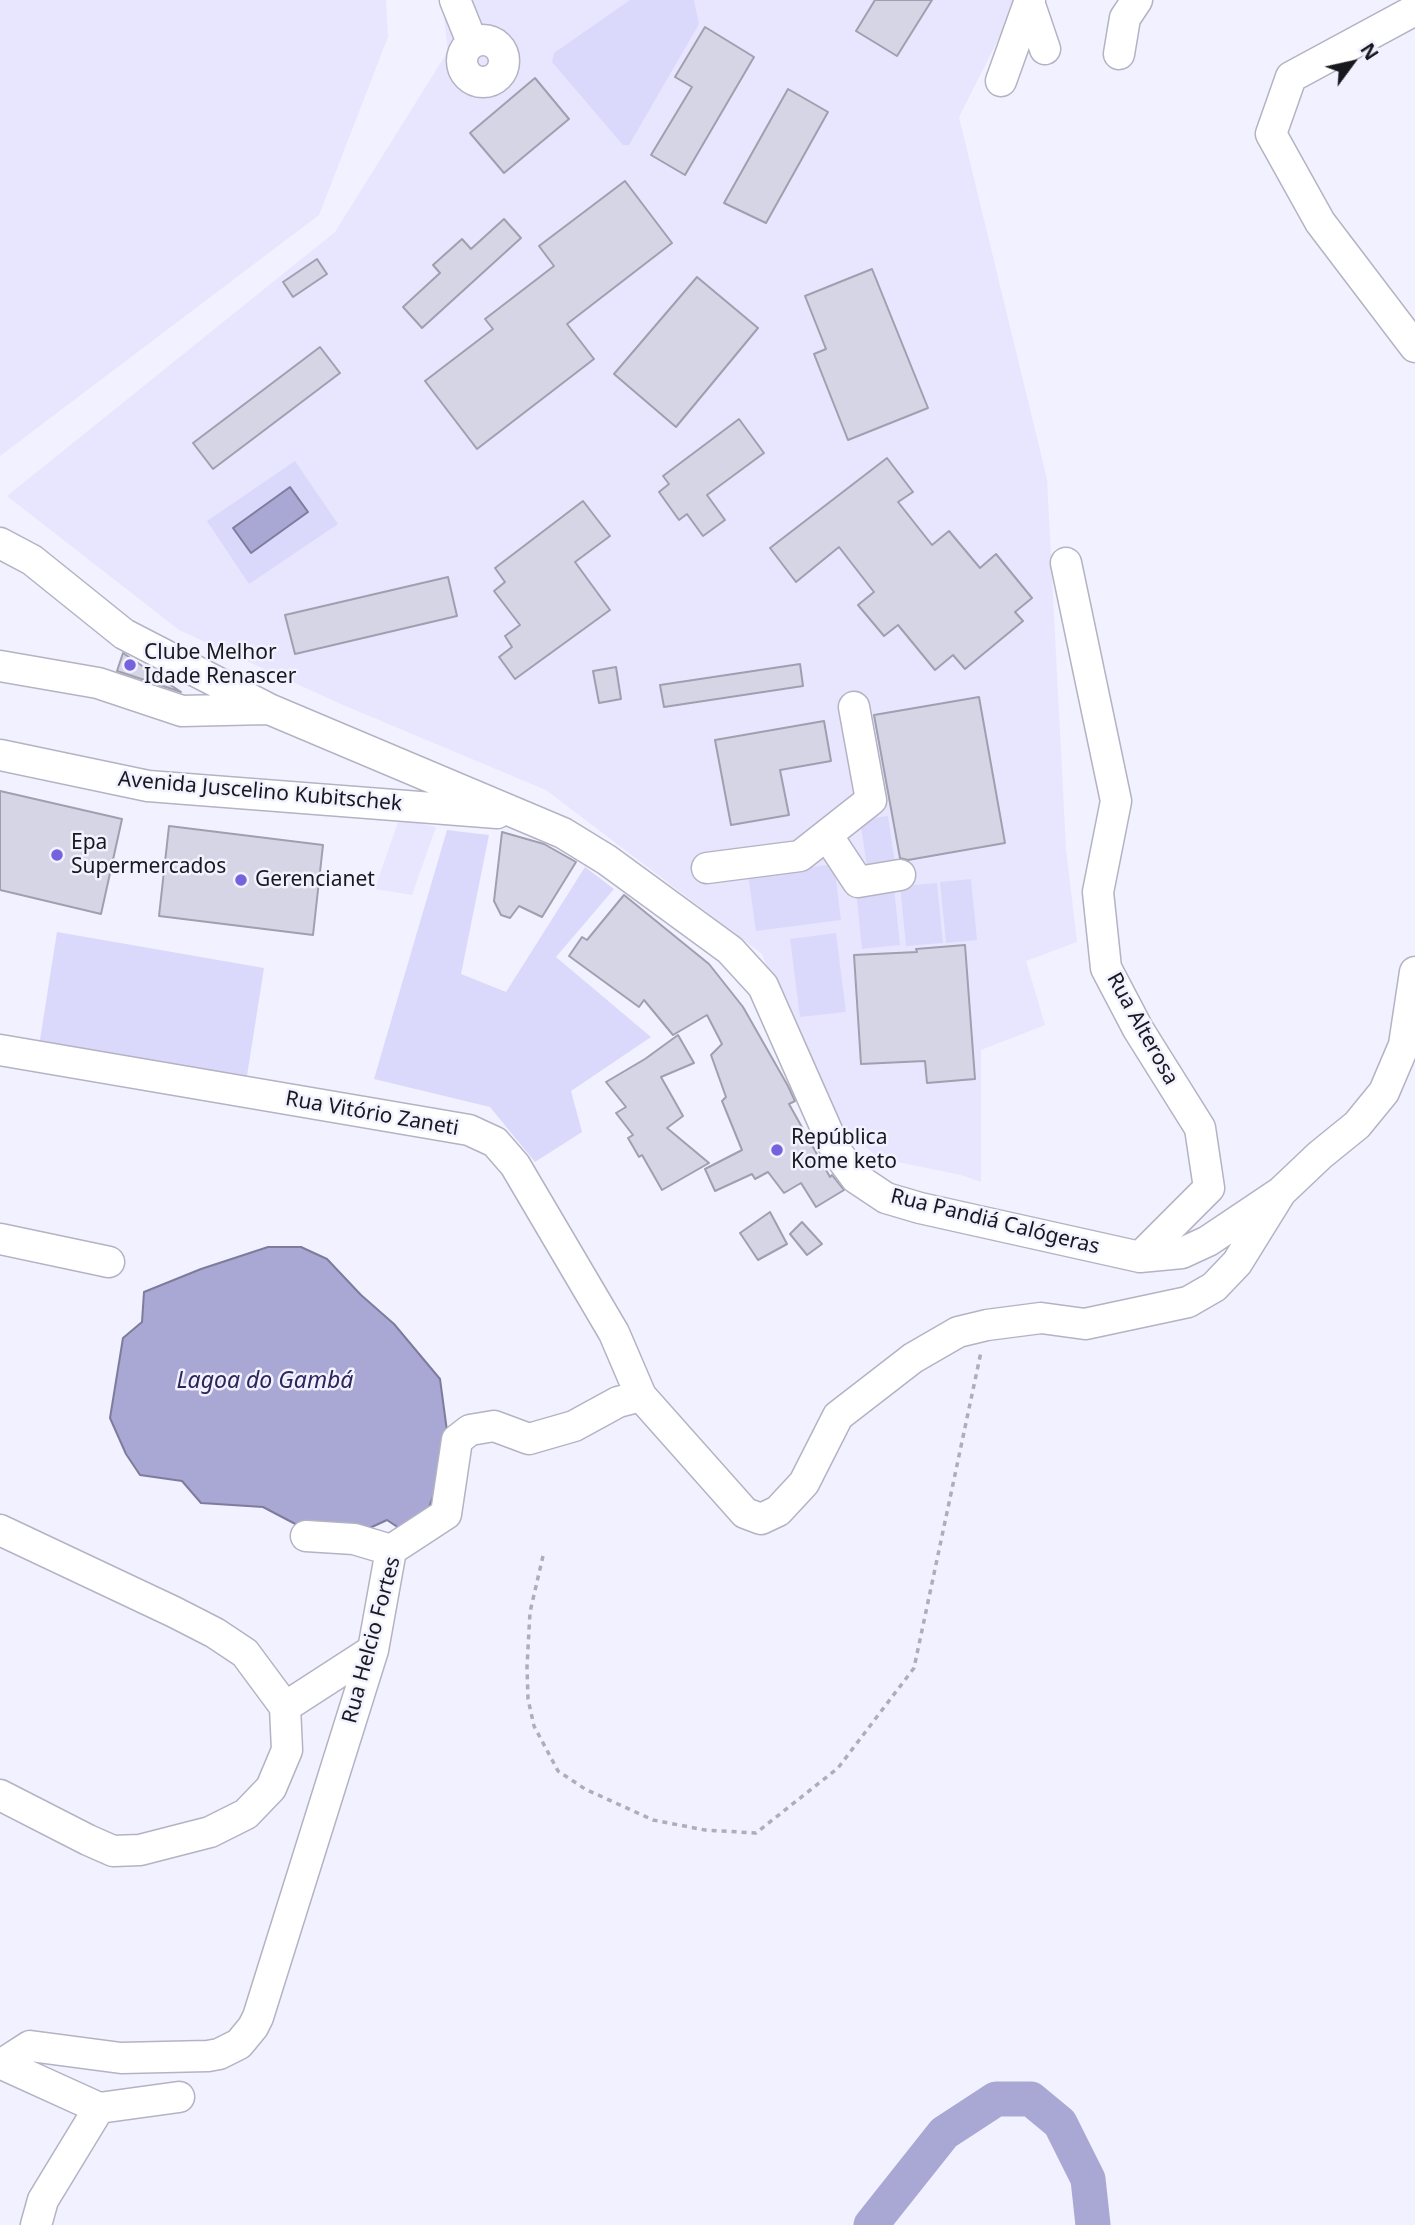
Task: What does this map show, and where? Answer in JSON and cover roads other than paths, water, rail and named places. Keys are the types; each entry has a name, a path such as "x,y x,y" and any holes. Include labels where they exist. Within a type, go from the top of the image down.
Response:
{"street":[{"path":"454,0 472,42"},
{"path":"1119,54 1125,18 1137,0"},
{"path":"1029,1 1045,49"},
{"path":"1001,81 1029,1"},
{"path":"1415,10 1291,77 1271,134 1320,222 1415,346"},
{"name":"Rua Pandiá Calógeras","path":"0,543 32,560 124,634 270,709 563,833 607,860 730,950 764,986 836,1151 856,1178 886,1198 1140,1257 1182,1253 1208,1241 1281,1192 1357,1125 1384,1092 1404,1045 1415,972"},
{"name":"Rua Alterosa","path":"1066,562 1116,801 1098,892 1106,968 1138,1029 1200,1128 1209,1188 1140,1257"},
{"path":"0,666 98,683 182,711 270,709"},
{"path":"707,868 800,856 872,800 854,707"},
{"name":"Avenida Juscelino Kubitschek","path":"0,755 148,786 521,815"},
{"path":"828,835 858,881 900,875"},
{"name":"Rua Vitório Zaneti","path":"0,1050 468,1130 495,1142 515,1165 614,1333 641,1396"},
{"path":"641,1396 746,1513 761,1519 778,1511 804,1483 838,1416 913,1358 958,1332 987,1325 1041,1318 1085,1324 1188,1302 1214,1287 1237,1263 1281,1192"},
{"path":"0,1239 109,1262"},
{"name":"Rua Helcio Fortes","path":"1,2064 30,2046 110,2057 208,2056 230,2049 247,2036 258,2017 373,1650 391,1550 446,1514 457,1440 470,1430 494,1426 529,1438 574,1426 618,1402 641,1396"},
{"path":"0,1530 215,1633 245,1653 285,1707 287,1750 271,1788 246,1814 209,1832 140,1850 113,1851 0,1795"},
{"path":"306,1536 354,1539 391,1550"},
{"path":"285,1707 373,1650"},
{"path":"1,2064 99,2108 179,2097"},
{"path":"37,2225 43,2200 99,2108"}],"water":[{"path":"290,487 308,512 251,553 233,528"},
{"name":"Lagoa do Gambá","path":"268,1247 301,1247 327,1259 361,1295 394,1324 440,1379 447,1431 434,1494 426,1515 402,1530 387,1520 361,1532 303,1528 263,1507 201,1503 182,1481 140,1475 126,1454 110,1418 123,1338 142,1322 144,1292 201,1269"}],"waterway":[{"path":"871,2225 944,2133 996,2099 1031,2099 1060,2123 1088,2179 1093,2225"}],"place":[{"name":"Clube Melhor Idade Renascer","path":"130,665"},
{"name":"Epa Supermercados","path":"57,855"},
{"name":"Gerencianet","path":"241,880"},
{"name":"República Kome keto","path":"777,1150"}]}
